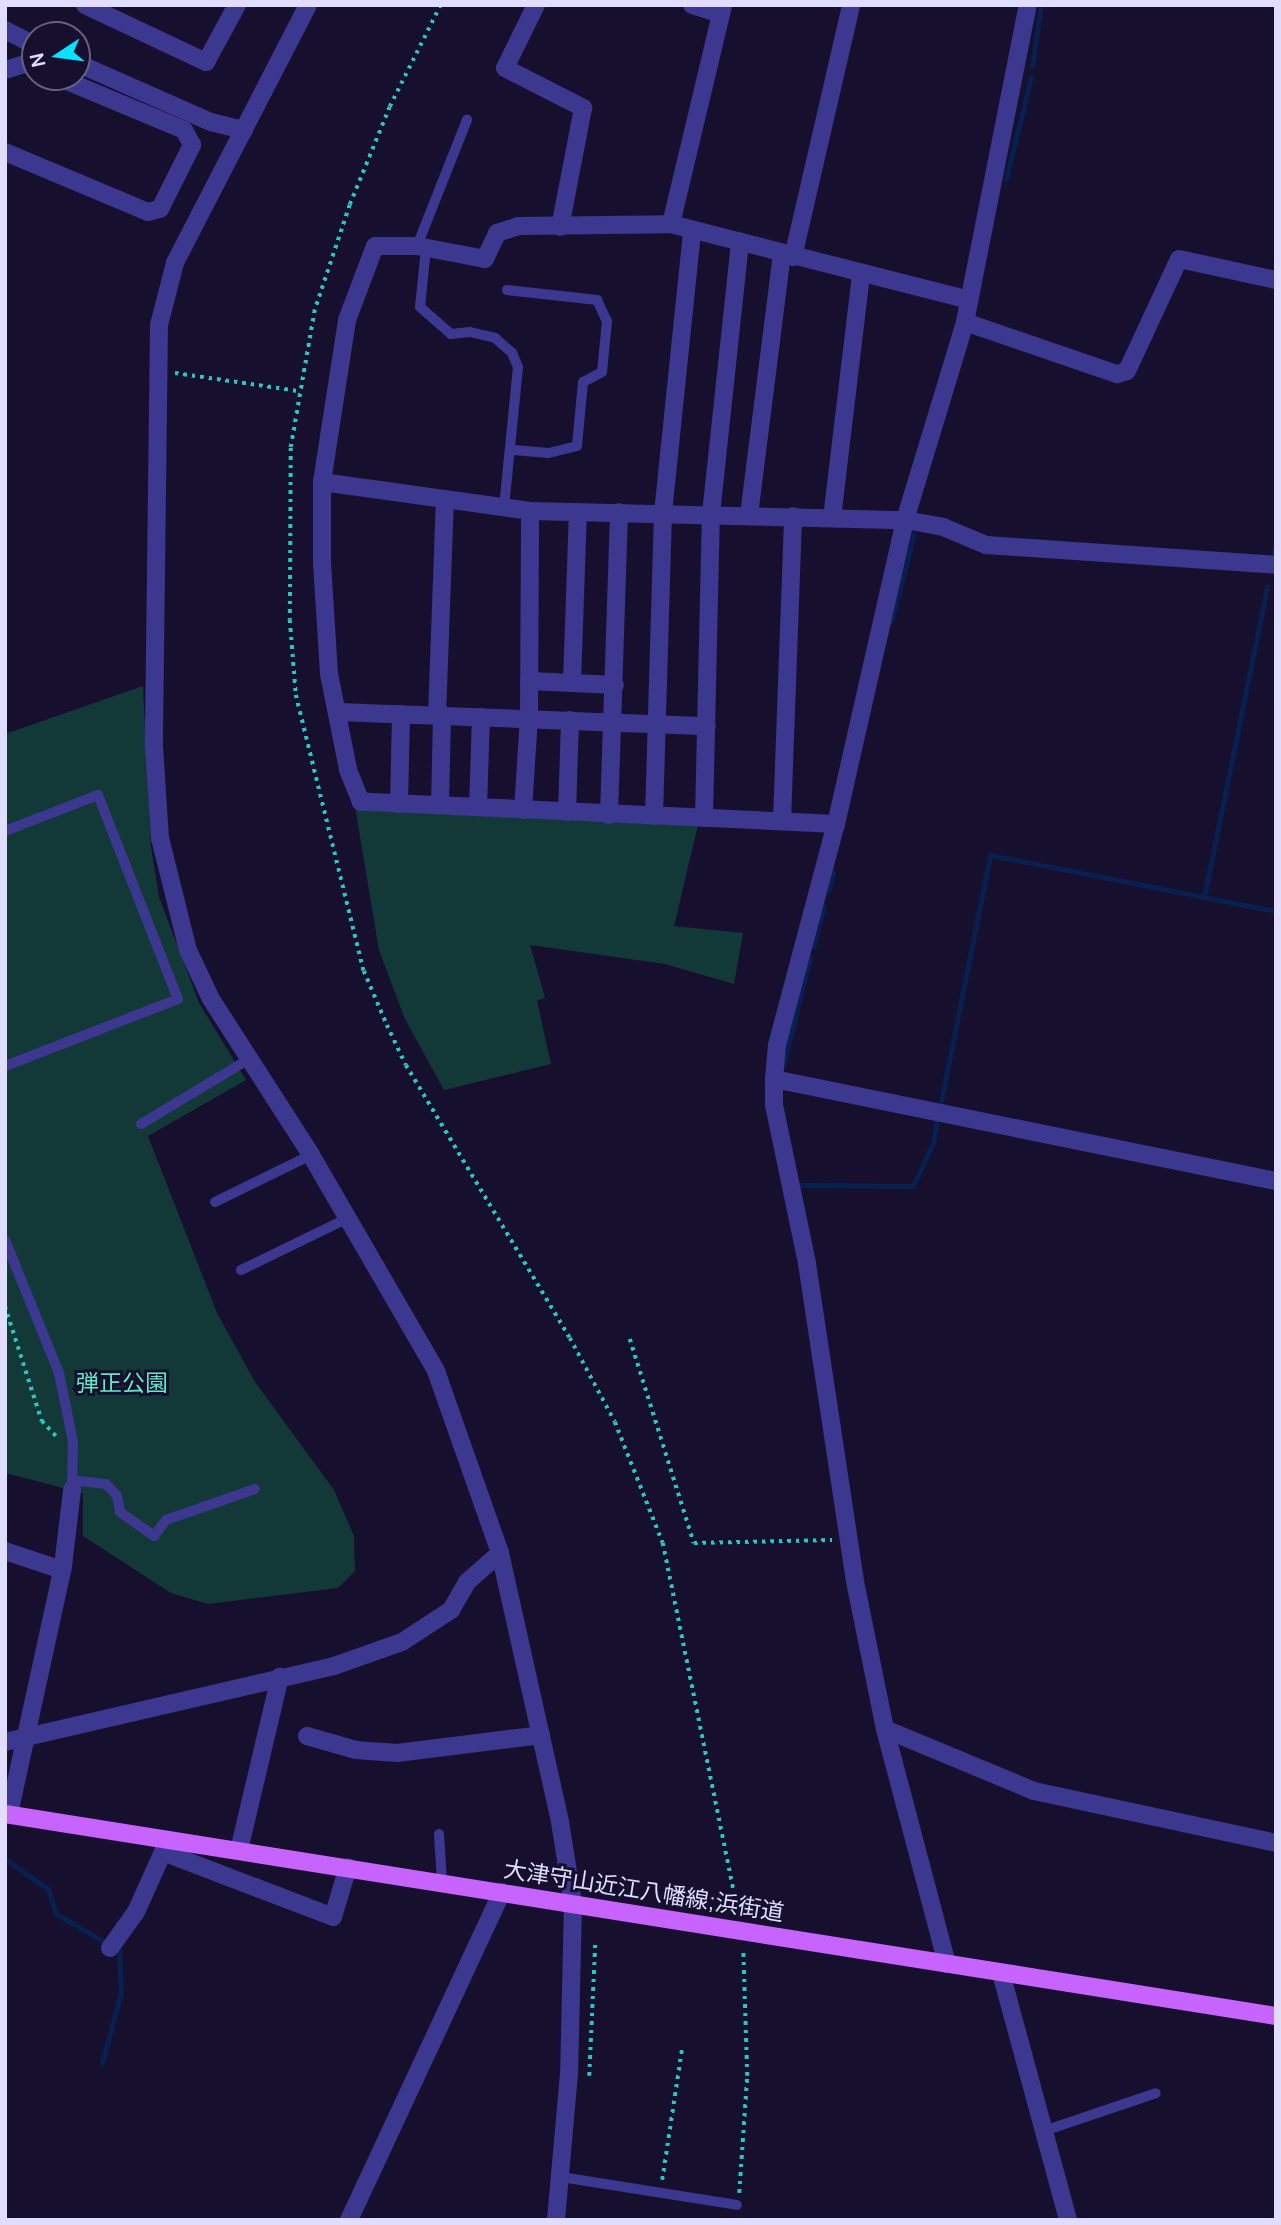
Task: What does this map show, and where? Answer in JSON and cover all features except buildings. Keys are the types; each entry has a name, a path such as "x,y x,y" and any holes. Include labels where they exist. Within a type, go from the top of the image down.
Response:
{"main road":[{"name":"大津守山近江八幡線;浜街道","path":"7,1814 164,1845 239,1850 1276,2016"}],"street":[{"path":"96,7 206,62 237,5"},
{"path":"308,5 175,263 159,325 155,747 160,838 174,908 188,950 211,999 311,1155 436,1371 500,1553 541,1735 573,1903 562,2177 556,2220"},
{"path":"536,5 505,68 583,108 560,227"},
{"path":"671,224 722,10 692,5"},
{"path":"749,515 787,255 851,5"},
{"path":"947,1964 885,1729 848,1540 807,1263 774,1105 774,1079 777,1045 836,824 905,520 965,322 1028,5"},
{"path":"5,30 21,38"},
{"path":"91,69 211,122 244,130"},
{"path":"5,152 148,212 160,209 192,145 184,130 91,91"},
{"path":"836,824 360,802 348,769 329,674 322,482 347,320 375,246 422,247 485,259 498,233 518,226 671,224 861,275 969,300"},
{"path":"654,816 663,513 692,230"},
{"path":"704,818 711,514 740,242"},
{"path":"965,322 1117,374 1127,371 1179,259 1276,280"},
{"path":"832,518 861,275"},
{"path":"322,482 530,511 905,520 943,527 986,545 1276,565"},
{"path":"440,805 445,499"},
{"path":"523,810 529,718 530,511"},
{"path":"572,682 578,512"},
{"path":"609,815 619,512"},
{"path":"782,820 793,516"},
{"path":"529,681 615,684"},
{"path":"338,712 707,726"},
{"path":"399,804 401,714"},
{"path":"478,807 481,717"},
{"path":"567,812 570,720"},
{"path":"774,1079 1276,1181"},
{"path":"7,1814 28,1740 62,1570 72,1485"},
{"path":"5,1550 62,1570"},
{"path":"5,1742 28,1740 138,1708 334,1665 402,1642 451,1610 467,1582 500,1553"},
{"path":"239,1850 280,1677"},
{"path":"885,1729 1034,1791 1276,1843"},
{"path":"307,1736 356,1750 397,1753 541,1735"},
{"path":"110,1948 136,1912 164,1845 332,1917 348,1867"},
{"path":"349,2220 502,1892"},
{"path":"1001,1973 1041,2132 1068,2220"}],"lane":[{"path":"467,120 422,247 419,307 452,334 470,332 495,338 512,353 519,380 504,508"},
{"path":"507,290 597,300 607,321 602,372 583,383 578,446 548,453 511,450"},
{"path":"5,831 99,795 178,999 5,1066"},
{"path":"141,1125 251,1058"},
{"path":"215,1202 311,1155"},
{"path":"241,1270 348,1218"},
{"path":"5,1240 60,1373 73,1442 72,1485 106,1484 117,1496 120,1512 154,1536 166,1520 255,1489"},
{"path":"439,1833 442,1882"},
{"path":"1041,2132 1156,2093"},
{"path":"562,2177 737,2206"}],"path":[{"path":"441,5 390,107 350,205 315,310 298,391 291,448 290,620 296,695 364,971 406,1066 570,1338 629,1458 663,1543 691,1666 736,1929 747,2076 737,2206"},
{"path":"171,372 298,391"},
{"path":"5,1306 43,1421 58,1438 58,1447"},
{"path":"630,1339 694,1543 848,1540"},
{"path":"660,2193 682,2047"}],"green space":[{"name":"弾正公園","path":"143,686 151,847 159,897 199,1003 246,1080 148,1136 217,1313 255,1382 334,1490 354,1536 355,1571 338,1588 208,1604 171,1593 83,1536 83,1493 5,1473 5,734"},
{"path":"355,807 698,825 674,926 743,933 734,984 665,964 530,945 545,998 537,1001 551,1064 444,1090 405,1019 379,950"}],"waterway":[{"path":"1032,66 1041,5"},
{"path":"1006,179 1031,77"},
{"path":"912,541 914,534"},
{"path":"1273,554 1276,541"},
{"path":"891,621 911,546"},
{"path":"1204,897 1267,586"},
{"path":"940,1106 990,855 1276,911"},
{"path":"828,891 833,872"},
{"path":"813,947 824,906"},
{"path":"783,1066 810,957"},
{"path":"799,1185 913,1186 933,1143 937,1121"},
{"path":"5,1859 48,1889 56,1914 119,1950 121,1992 102,2063"}]}
